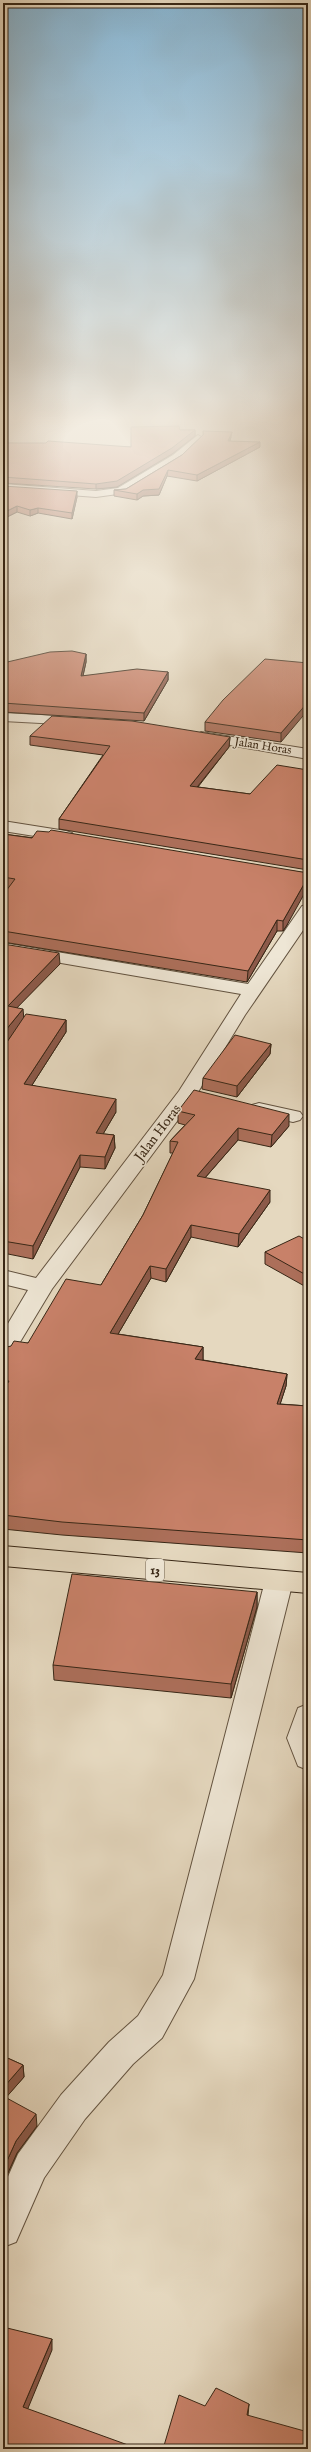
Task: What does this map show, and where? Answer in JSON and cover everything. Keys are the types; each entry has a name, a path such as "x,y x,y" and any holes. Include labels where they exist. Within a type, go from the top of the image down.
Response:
{"highway":[{"name":"13","path":"3,1556 293,1582"}],"street":[{"path":"3,717 90,722"},
{"name":"Jalan Horas","path":"190,734 308,754"},
{"path":"3,826 81,839"},
{"name":"Jalan Horas","path":"3,1352 42,1286 188,1093 236,1015 254,991 308,910"},
{"path":"3,948 254,991"},
{"path":"188,1093 210,1098"},
{"path":"240,1105 293,1116"},
{"path":"3,1277 42,1286"},
{"path":"3,2228 36,2159 73,2107 122,2053 150,2027 178,1979 293,1582"},
{"path":"308,1716 302,1738 308,1758"}],"building":[{"path":"72,651 86,654 81,676 137,669 168,672 144,713 3,703 3,663 50,652"},
{"path":"265,659 308,663 308,702 281,733 205,722 223,700"},
{"path":"52,716 132,721 230,737 190,786 250,794 277,765 308,770 308,860 59,819 110,746 30,736"},
{"path":"51,830 308,873 308,877 283,921 277,920 248,971 3,931 3,895 15,879 3,877 3,834 32,838 37,831 49,832"},
{"path":"3,944 59,953 8,1006 23,1009 5,1031 3,1031"},
{"path":"26,1014 66,1020 24,1084 116,1099 96,1133 114,1135 105,1157 80,1155 33,1246 3,1241 3,1048"},
{"path":"235,1035 271,1044 237,1086 203,1078"},
{"path":"194,1090 289,1114 272,1135 238,1128 197,1176 270,1190 239,1234 191,1225 166,1269 150,1266 110,1333 203,1347 195,1359 287,1374 277,1404 308,1406 308,1540 62,1522 3,1515 3,1391 9,1381 3,1380 3,1348 11,1346 14,1341 28,1343 66,1279 101,1285 143,1215 178,1142 170,1141 195,1115 178,1111"},
{"path":"299,1236 308,1241 308,1276 265,1252"},
{"path":"72,1574 257,1592 231,1684 53,1665"},
{"path":"3,2056 23,2065 3,2088"},
{"path":"3,2096 36,2114 16,2141 6,2163 3,2161"},
{"path":"3,2327 52,2339 23,2407 139,2449 3,2449"},
{"path":"216,2388 249,2404 247,2415 308,2432 308,2449 163,2449 179,2395 205,2406"}]}
